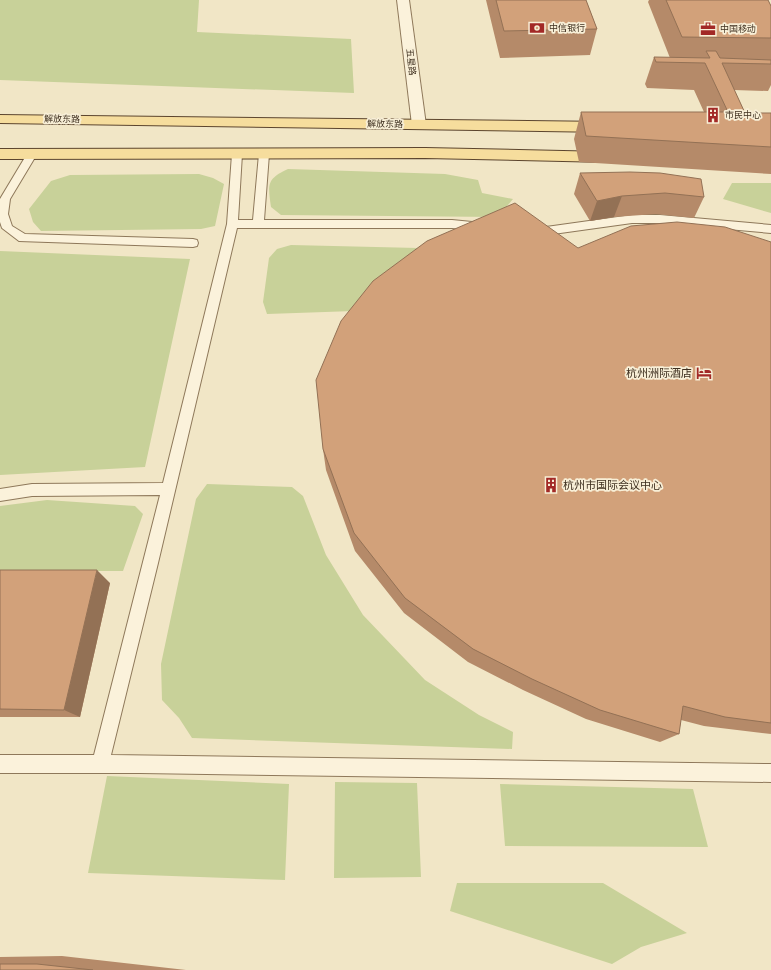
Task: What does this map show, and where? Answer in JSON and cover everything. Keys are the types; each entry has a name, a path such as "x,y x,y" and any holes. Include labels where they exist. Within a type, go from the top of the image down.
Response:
{"main road":[{"name":"解放东路","path":"0,118 619,127"},
{"path":"0,154 425,153 622,157"}],"street":[{"name":"五星路","path":"403,0 419,125"}],"lane":[{"path":"32,154 2,203 7,228 23,238 193,243"},
{"path":"100,764 169,489 232,224 237,154"},
{"path":"258,224 264,154"},
{"path":"0,188 11,189"},
{"path":"524,230 546,231 632,219 660,219 771,229"},
{"path":"232,224 452,224 495,228"},
{"path":"0,495 32,490 169,489"},
{"path":"0,764 771,773"}],"green space":[{"path":"0,0 199,0 197,32 351,39 354,93 0,80"},
{"path":"288,169 445,174 478,180 482,193 513,199 498,217 281,215 271,207 269,188 272,180 276,176"},
{"path":"199,174 213,178 224,184 215,226 201,229 41,231 33,222 29,209 51,181 70,175"},
{"path":"732,183 771,183 771,213 723,199"},
{"path":"291,245 418,248 354,311 267,314 263,302 269,258 277,249"},
{"path":"0,251 190,259 145,467 0,475"},
{"path":"207,484 292,487 303,496 326,555 363,615 425,680 479,715 513,732 512,749 192,738 179,718 162,700 161,664 196,499"},
{"path":"47,500 135,506 143,514 123,571 13,571 0,612 0,506"},
{"path":"107,776 289,784 285,880 88,873"},
{"path":"335,782 417,783 421,877 334,878"},
{"path":"500,784 693,789 708,847 505,846"},
{"path":"457,883 603,883 687,933 641,947 612,964 450,911"}],"building":[{"path":"496,0 586,0 597,29 504,31"},
{"path":"666,0 768,0 771,6 771,38 682,37"},
{"path":"706,51 716,51 720,58 771,60 771,64 722,63 745,113 771,113 771,147 586,136 581,112 728,112 705,63 656,62 654,57 710,58"},
{"path":"580,173 660,173 701,179 704,197 665,193 622,196 597,201"},
{"name":"杭州市国际会议中心","path":"515,203 578,248 631,226 677,222 725,227 771,242 771,723 725,717 683,706 679,734 600,710 532,679 473,649 405,598 354,533 323,449 316,380 341,321 373,281 427,241"},
{"path":"0,570 97,570 64,710 0,709"},
{"path":"0,964 37,964 93,970 0,970"}],"place":[{"name":"中信银行","path":"537,28"},
{"name":"中国移动","path":"708,29"},
{"name":"市民中心","path":"713,115"},
{"name":"杭州洲际酒店","path":"704,373"},
{"name":"杭州市国际会议中心","path":"551,485"}]}
